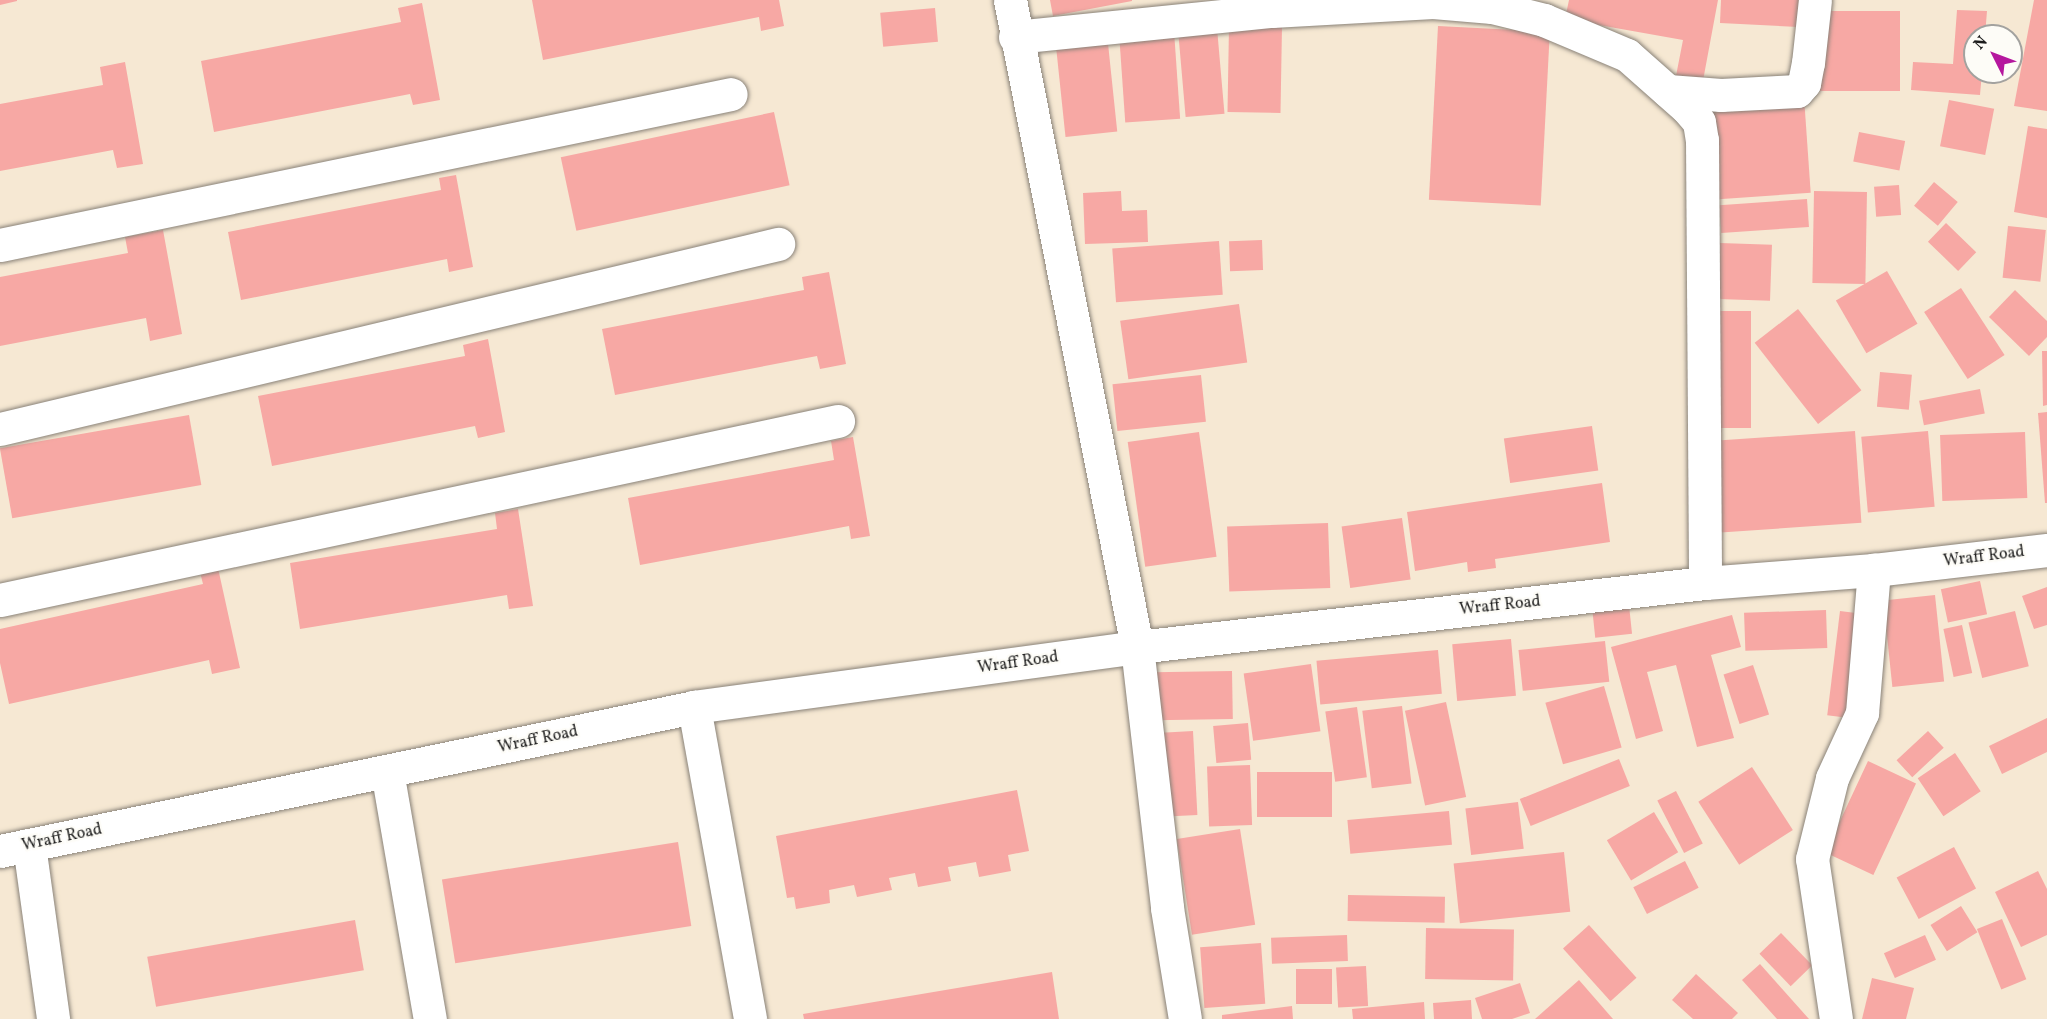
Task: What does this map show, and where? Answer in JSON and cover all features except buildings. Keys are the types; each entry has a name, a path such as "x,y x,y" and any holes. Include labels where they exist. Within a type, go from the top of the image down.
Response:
{"street":[{"path":"1010,0 1015,37 1137,647 1167,908 1185,1019"},
{"path":"1668,91 1721,95 1797,91 1804,83 1808,63 1815,0"},
{"path":"1015,37 1272,11 1433,2 1492,7 1583,34 1627,55 1699,122 1702,140 1706,583"},
{"path":"0,245 731,94"},
{"path":"0,429 778,244"},
{"path":"0,600 838,421"},
{"name":"Wraff Road","path":"14,848 694,707 1137,647 1706,583 1874,570 2047,550"},
{"path":"1836,1019 1812,859 1832,778 1862,713 1874,570"},
{"path":"694,707 750,1019"},
{"path":"387,771 430,1019"},
{"path":"14,848 53,1019"}]}
